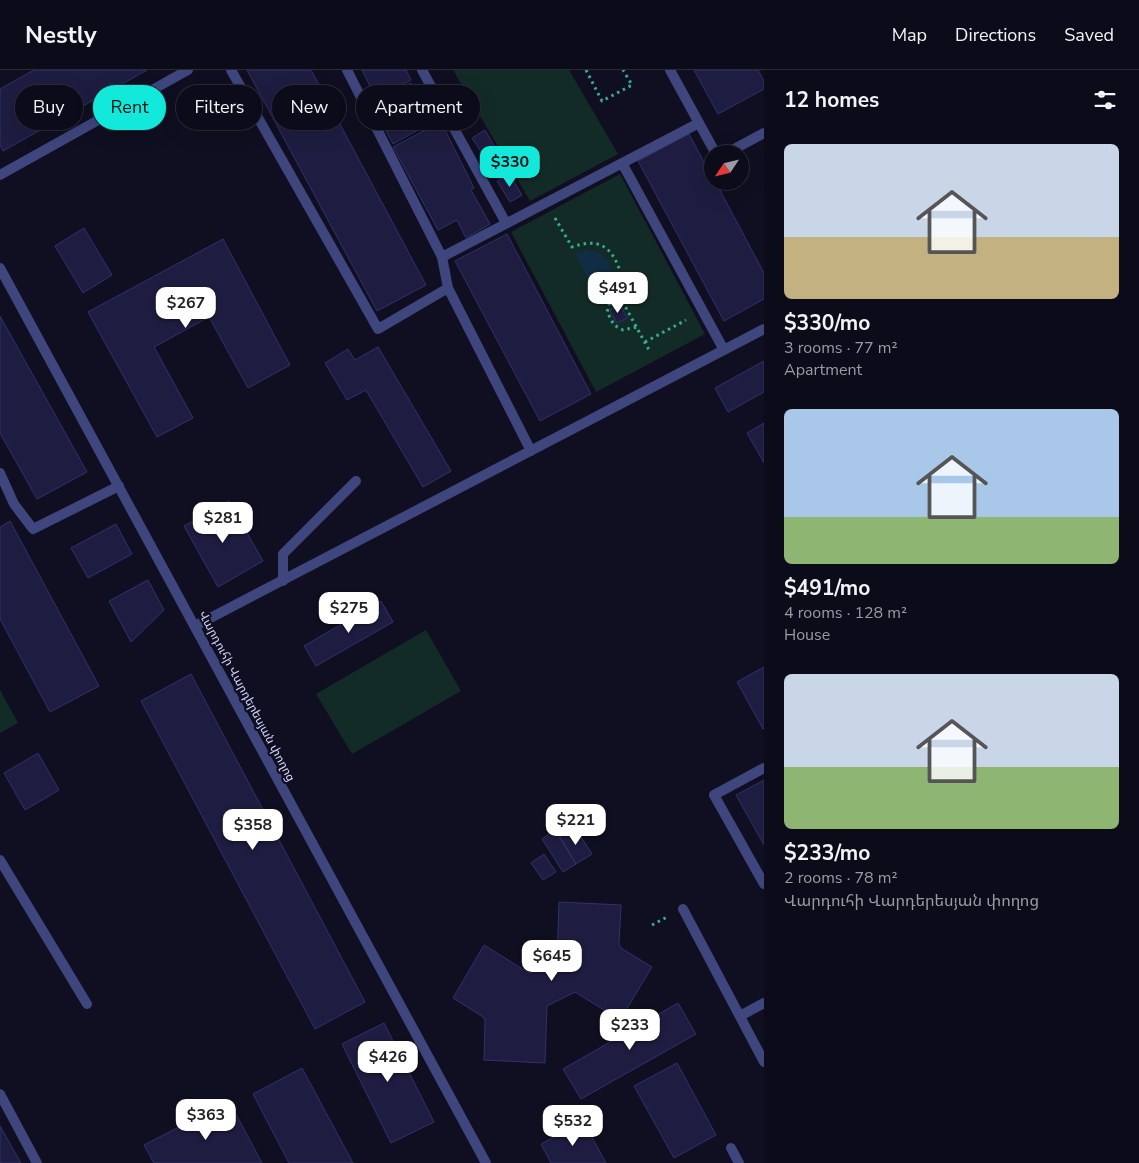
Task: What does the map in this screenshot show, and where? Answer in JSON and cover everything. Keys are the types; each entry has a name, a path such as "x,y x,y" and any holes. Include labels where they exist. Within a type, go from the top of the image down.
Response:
{"street":[{"path":"0,175 188,70"},
{"path":"231,70 378,329 448,288"},
{"path":"347,70 442,257 448,288 531,451"},
{"path":"422,70 506,223"},
{"path":"670,70 711,145"},
{"path":"442,257 699,123"},
{"path":"742,145 764,133"},
{"path":"622,162 724,350"},
{"name":"Վարդուհի Վարդերեսյան փողոց","path":"0,268 486,1163"},
{"path":"196,626 764,328"},
{"path":"0,474 14,504 33,529 119,486"},
{"path":"283,581 283,554 356,481"},
{"path":"764,768 714,795 764,884"},
{"path":"0,860 87,1004"},
{"path":"683,909 764,1062"},
{"path":"740,1016 764,1003"},
{"path":"0,1094 37,1163"},
{"path":"731,1148 738,1163"}],"path":[{"path":"586,70 602,101 632,85 623,70"},
{"path":"546,202 572,247 588,241 604,246 615,257 620,271 614,286 650,350"},
{"path":"618,293 610,302 607,312 614,325 623,330 637,327"},
{"path":"645,342 702,311"}],"green space":[{"path":"453,70 569,70 618,154 530,201 480,116 480,85 462,85"},
{"path":"620,174 705,334 596,392 511,232"},
{"path":"426,630 461,691 352,754 316,694"},
{"path":"0,690 18,723 0,733"}],"water":[{"path":"584,250 594,251 601,255 610,266 609,280 597,294 575,254"}],"building":[{"path":"34,70 147,70 120,85 93,85 93,100 83,106 83,85 15,85 15,130 40,130 3,151 0,145 0,89"},
{"path":"247,70 311,70 319,85 272,85 272,116 262,98 262,85 255,85"},
{"path":"362,70 406,70 411,80 401,85 370,85"},
{"path":"694,70 758,70 764,81 764,89 718,114"},
{"path":"279,130 343,130 426,285 377,311"},
{"path":"386,130 418,130 393,144"},
{"path":"426,130 445,130 474,188 471,190 490,224 466,238 457,220 438,230 393,147"},
{"path":"485,130 499,154 487,161 472,138"},
{"path":"689,134 704,162 704,190 720,190 764,273 764,299 724,321 638,161"},
{"path":"500,156 509,171 498,177 490,163"},
{"path":"509,174 522,195 510,202 497,181"},
{"path":"84,228 112,275 83,293 55,246"},
{"path":"507,234 591,394 540,421 455,261"},
{"path":"223,239 290,365 248,388 209,317 154,347 193,418 157,437 88,312"},
{"path":"620,305 627,318 617,323 610,310"},
{"path":"0,316 87,472 37,499 0,433"},
{"path":"378,347 451,471 423,487 366,390 347,400 325,363 348,349 355,360"},
{"path":"764,361 764,392 728,412 715,388"},
{"path":"764,423 764,463 747,433"},
{"path":"229,501 263,561 218,587 184,526"},
{"path":"10,521 99,686 50,712 0,619 0,527"},
{"path":"116,524 132,554 88,578 71,548"},
{"path":"148,580 164,610 131,642 109,601"},
{"path":"381,601 393,622 316,666 304,646"},
{"path":"764,667 764,728 763,729 737,682"},
{"path":"191,674 365,1002 315,1029 141,701"},
{"path":"38,753 59,790 25,810 4,773"},
{"path":"764,780 764,845 736,795"},
{"path":"575,828 592,854 576,864 560,837"},
{"path":"555,830 576,864 563,872 542,839"},
{"path":"544,854 556,872 543,880 531,863"},
{"path":"559,902 621,905 619,944 621,948 652,967 620,1020 575,992 547,1006 545,1063 484,1060 485,1020 453,998 484,945 529,973 557,959"},
{"path":"678,1003 696,1034 581,1099 563,1069"},
{"path":"384,1023 434,1122 391,1143 342,1044"},
{"path":"677,1063 716,1135 674,1158 634,1086"},
{"path":"302,1068 353,1163 289,1163 253,1094"},
{"path":"229,1101 262,1163 154,1163 144,1145"},
{"path":"583,1121 606,1163 551,1163 541,1144"},
{"path":"0,1126 21,1163 0,1163"}]}
